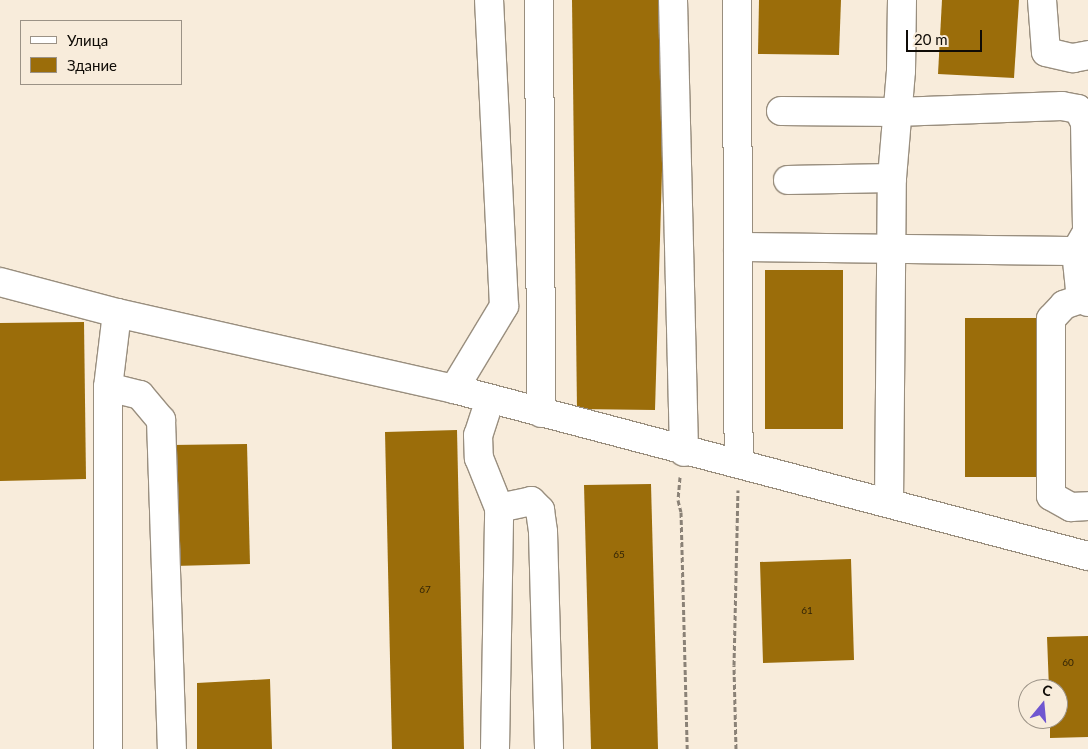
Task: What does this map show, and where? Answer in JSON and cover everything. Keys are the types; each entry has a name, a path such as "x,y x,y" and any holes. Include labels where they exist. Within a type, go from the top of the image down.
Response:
{"lane":[{"path":"454,389 504,306 489,0"},
{"path":"539,0 541,413"},
{"path":"674,0 684,452"},
{"path":"737,0 739,463"},
{"path":"889,503 893,248 892,178 896,112 901,71 902,0"},
{"path":"1042,0 1046,52 1073,58 1088,55"},
{"path":"781,111 896,112 1062,106 1078,109 1086,123 1087,232 1076,251 1084,300 1064,305 1051,320 1051,496 1071,507 1088,506"},
{"path":"788,180 892,178"},
{"path":"738,247 1076,251"},
{"path":"0,282 117,313 454,389 684,452 739,463 1088,556"},
{"path":"108,749 108,387 117,313"},
{"path":"108,387 140,395 161,420 172,749"},
{"path":"490,399 478,436 479,458 500,508 495,749"},
{"path":"500,508 531,502 540,510 549,749"}],"path":[{"path":"736,749 734,665 739,463"},
{"path":"678,500 687,749"}],"building":[{"path":"572,0 667,0 655,410 577,409"},
{"path":"759,0 841,0 839,55 758,54"},
{"path":"942,0 1019,0 1014,78 938,74"},
{"path":"765,270 843,270 843,429 765,429"},
{"path":"965,318 1043,318 1043,477 965,477"},
{"path":"84,322 86,479 0,481 0,323"},
{"path":"457,430 464,749 392,749 385,432"},
{"path":"247,444 250,564 174,566 171,445"},
{"path":"651,484 658,749 591,749 584,485"},
{"path":"851,559 854,660 763,663 760,562"},
{"path":"1088,636 1088,737 1050,738 1050,729 1068,729 1068,679 1049,679 1047,637"},
{"path":"270,679 272,749 197,749 197,683"}]}
